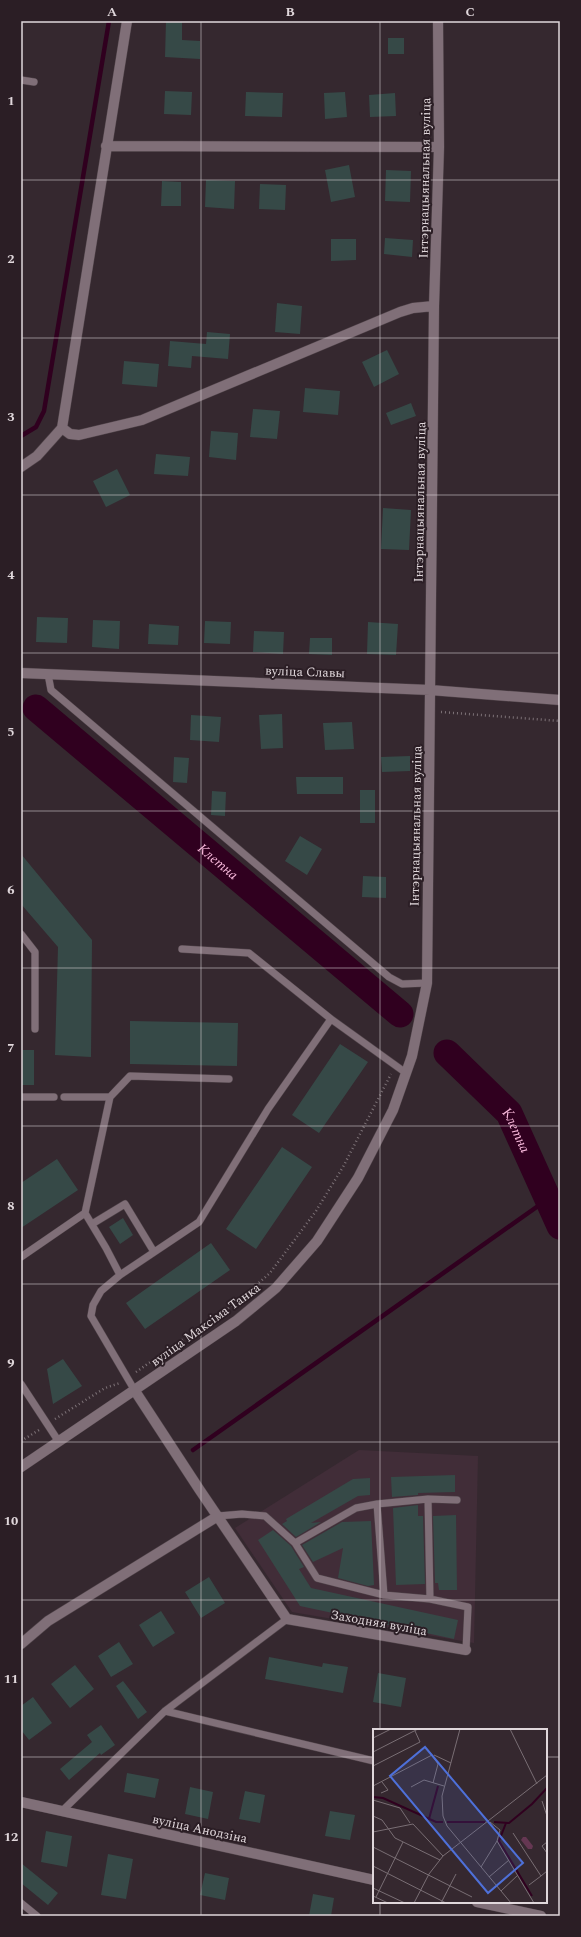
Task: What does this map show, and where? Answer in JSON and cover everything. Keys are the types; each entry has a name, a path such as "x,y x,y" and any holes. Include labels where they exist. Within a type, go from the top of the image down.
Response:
{"street":[{"path":"21,467 37,456 62,428 127,21"},
{"name":"Інтэрнацыянальная вуліца","path":"427,983 434,306 439,147 438,21"},
{"path":"106,146 439,147"},
{"path":"62,428 70,434 79,435 142,420 400,312 413,308 434,306"},
{"name":"вуліца Славы","path":"21,672 430,690 560,700"},
{"name":"вуліца Максіма Танка","path":"21,1467 236,1321 276,1288 317,1241 358,1178 393,1110 406,1073 420,1021 427,983"},
{"path":"135,1391 145,1409 287,1619"},
{"path":"21,1644 48,1621 218,1516"},
{"name":"Заходняя вуліца","path":"287,1619 466,1650"},
{"name":"вуліца Анодзіна","path":"21,1802 373,1880"},
{"path":"482,1903 541,1916"}],"lane":[{"path":"21,80 34,82"},
{"path":"48,674 51,690 389,977 402,984 427,983"},
{"path":"21,934 35,952 35,1029"},
{"path":"182,949 250,953 331,1019 394,1066 406,1073"},
{"path":"135,1391 91,1316 93,1305 101,1291 120,1275 199,1222 268,1109 331,1019"},
{"path":"21,1257 85,1213 110,1097 130,1076 229,1079"},
{"path":"21,1097 54,1097"},
{"path":"64,1097 110,1097"},
{"path":"92,1224 126,1204 154,1252"},
{"path":"85,1213 120,1275"},
{"path":"21,1384 59,1442"},
{"path":"295,1543 356,1508 377,1504 428,1499 457,1500"},
{"path":"428,1499 430,1599"},
{"path":"377,1504 384,1595"},
{"path":"218,1516 242,1514 265,1516 295,1543 317,1578 384,1595 430,1599 468,1607 466,1650"},
{"path":"62,1812 165,1711 287,1619"},
{"path":"165,1711 373,1761"},
{"path":"21,1903 37,1916"}],"path":[{"path":"430,711 560,721"},
{"path":"21,1441 106,1388 118,1385 236,1302 270,1273 316,1211 343,1167 394,1066"}],"shaded area":[{"path":"359,1450 478,1456 474,1643 292,1612 235,1528"}],"building":[{"path":"166,21 182,21 182,40 200,41 200,59 165,57"},
{"path":"388,38 404,38 404,54 388,54"},
{"path":"165,91 192,92 191,115 164,114"},
{"path":"246,92 283,93 282,117 245,116"},
{"path":"345,92 347,117 325,119 324,93"},
{"path":"395,93 396,116 370,117 369,95"},
{"path":"349,165 355,197 331,202 325,170"},
{"path":"386,170 411,171 410,202 385,201"},
{"path":"206,180 235,181 234,209 205,207"},
{"path":"162,181 181,182 181,206 161,206"},
{"path":"260,184 286,185 285,210 259,209"},
{"path":"385,238 413,240 412,257 384,254"},
{"path":"331,239 356,239 356,260 331,261"},
{"path":"277,303 302,306 300,334 275,332"},
{"path":"207,332 230,334 228,359 192,356 191,368 168,366 170,341 206,344"},
{"path":"387,350 399,374 374,387 362,362"},
{"path":"124,361 159,364 157,387 122,384"},
{"path":"305,388 340,391 338,415 303,412"},
{"path":"411,403 416,416 391,425 386,413"},
{"path":"253,409 280,411 277,439 250,437"},
{"path":"211,431 238,433 236,460 209,457"},
{"path":"156,454 190,457 188,476 154,474"},
{"path":"117,469 130,495 106,507 93,481"},
{"path":"383,508 411,510 409,550 381,549"},
{"path":"37,617 68,618 67,643 36,642"},
{"path":"93,620 120,621 119,649 92,647"},
{"path":"205,621 231,622 230,644 204,643"},
{"path":"368,622 398,624 396,655 367,654"},
{"path":"149,624 179,626 178,645 148,644"},
{"path":"254,631 284,632 283,654 253,652"},
{"path":"310,638 332,638 332,655 309,654"},
{"path":"282,714 283,748 261,749 259,715"},
{"path":"191,715 221,717 219,742 190,740"},
{"path":"352,722 354,749 325,750 323,723"},
{"path":"410,756 410,771 382,772 381,757"},
{"path":"174,757 189,758 187,783 173,782"},
{"path":"296,777 343,777 343,794 297,794"},
{"path":"360,790 375,790 375,823 360,823"},
{"path":"212,791 226,792 225,816 211,815"},
{"path":"300,836 322,849 307,875 285,861"},
{"path":"21,854 92,940 91,1057 55,1055 58,947 21,904"},
{"path":"363,876 386,877 386,898 362,897"},
{"path":"130,1021 238,1023 237,1066 130,1064"},
{"path":"340,1044 368,1062 319,1133 292,1115"},
{"path":"21,1050 34,1050 34,1085 21,1085"},
{"path":"282,1147 312,1167 256,1249 226,1229"},
{"path":"57,1159 78,1190 21,1228 21,1183"},
{"path":"123,1218 133,1235 120,1244 109,1227"},
{"path":"211,1243 230,1270 145,1329 126,1303"},
{"path":"63,1359 82,1386 53,1404 47,1369"},
{"path":"455,1475 455,1492 418,1493 418,1495 392,1497 391,1477"},
{"path":"370,1478 370,1495 358,1496 311,1523 321,1522 296,1537 282,1524 287,1521 286,1519 353,1479"},
{"path":"418,1505 418,1516 423,1516 425,1584 396,1585 393,1508"},
{"path":"456,1515 457,1590 439,1590 438,1583 435,1583 433,1516"},
{"path":"371,1521 374,1585 368,1586 338,1578 343,1548 313,1562 302,1545 342,1522"},
{"path":"273,1530 291,1546 304,1567 299,1569 311,1588 458,1620 454,1639 300,1606 258,1540"},
{"path":"209,1577 225,1603 201,1618 185,1592"},
{"path":"161,1611 175,1633 153,1647 139,1625"},
{"path":"119,1642 133,1664 111,1677 98,1656"},
{"path":"269,1657 322,1667 323,1663 348,1667 343,1693 265,1679"},
{"path":"75,1665 94,1689 70,1708 51,1684"},
{"path":"378,1673 406,1678 401,1707 373,1702"},
{"path":"123,1681 147,1712 138,1719 116,1686"},
{"path":"33,1697 52,1723 29,1740 21,1730 21,1706"},
{"path":"101,1725 115,1745 101,1755 100,1753 69,1780 60,1769 92,1742 87,1735"},
{"path":"127,1773 159,1779 155,1798 124,1792"},
{"path":"190,1787 213,1792 208,1819 185,1814"},
{"path":"245,1791 265,1795 260,1823 239,1819"},
{"path":"330,1811 355,1815 350,1840 325,1836"},
{"path":"46,1831 72,1836 67,1867 41,1862"},
{"path":"108,1854 133,1859 126,1899 101,1895"},
{"path":"21,1863 58,1893 48,1905 21,1883"},
{"path":"205,1873 229,1878 225,1900 200,1895"},
{"path":"313,1894 334,1898 331,1916 309,1916"}],"waterway":[{"path":"21,436 36,427 44,411 109,21"},
{"name":"Клетна","path":"36,708 400,1014"},
{"name":"Клетна","path":"447,1053 509,1113 560,1226"},
{"path":"193,1450 548,1199"}]}
